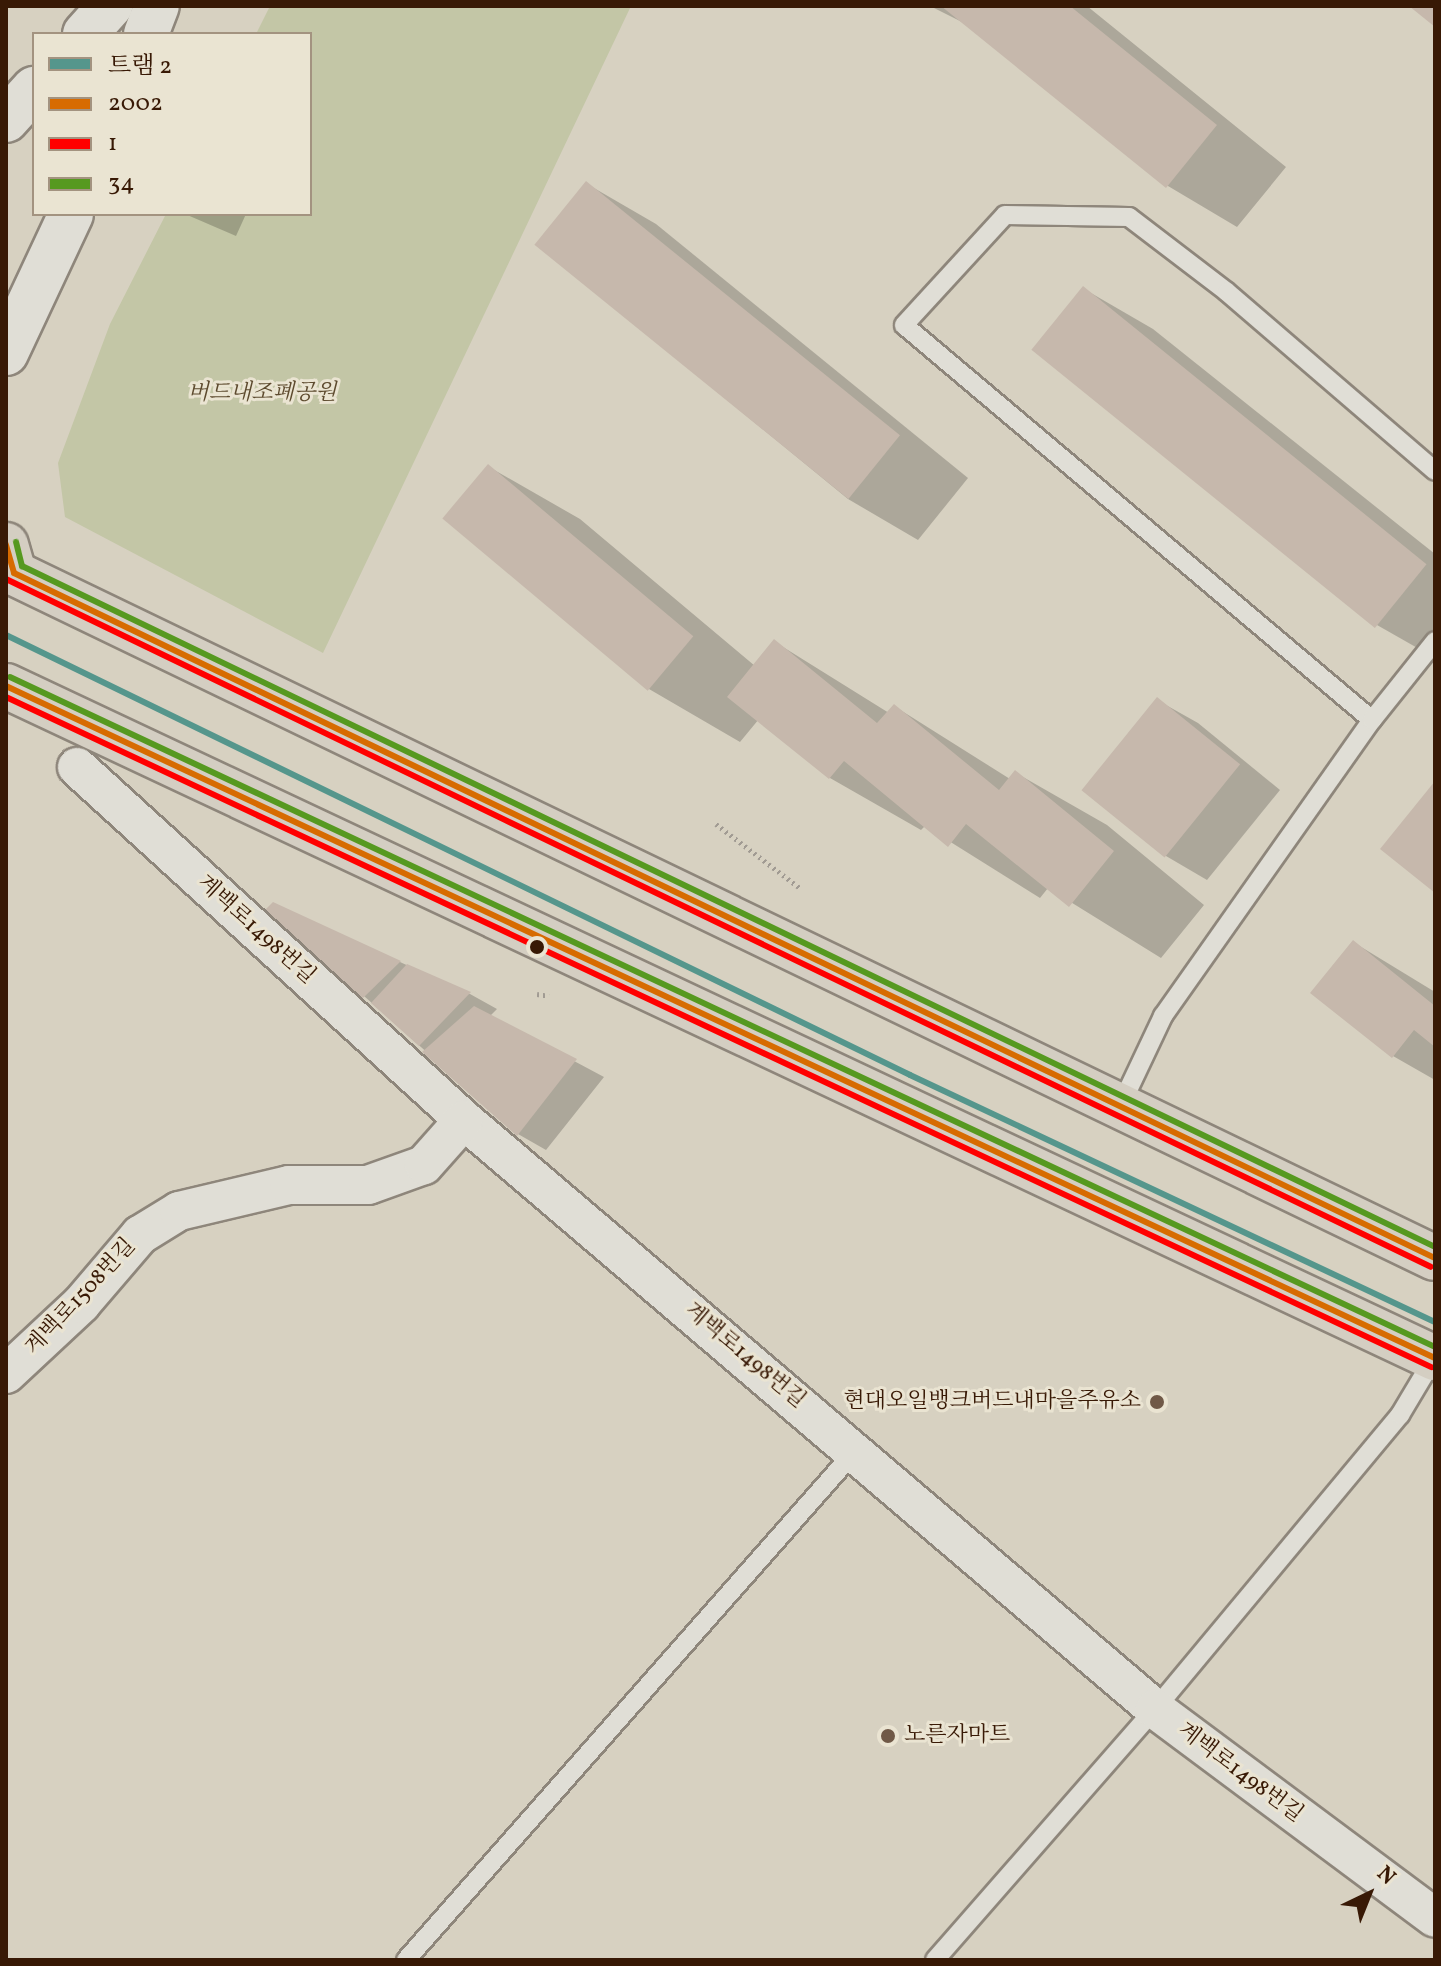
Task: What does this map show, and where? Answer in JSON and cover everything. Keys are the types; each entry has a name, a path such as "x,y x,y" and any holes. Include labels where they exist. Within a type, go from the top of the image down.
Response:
{"main road":[{"path":"87,32 110,6"},
{"path":"147,32 157,6"},
{"path":"6,120 32,91"},
{"path":"6,353 70,216"},
{"path":"6,545 14,573 1435,1258"},
{"path":"6,686 1435,1358"}],"street":[{"name":"계백로1498번길","path":"77,767 464,1120 856,1450 1155,1709 1435,1918"},
{"name":"계백로1508번길","path":"6,1374 81,1304 140,1235 179,1211 289,1185 368,1185 424,1165 464,1120"}],"lane":[{"path":"1372,720 904,325 1005,215 1129,217 1227,292 1435,471"},
{"path":"1120,1107 1163,1016 1372,720 1435,641"},
{"path":"935,1960 1155,1709 1400,1415 1435,1358"},
{"path":"406,1960 856,1450"}],"path":[{"path":"716,824 800,888"}],"green space":[{"name":"버드내조폐공원","path":"270,6 631,6 323,653 65,517 58,463 110,324 165,216 312,216 312,32 257,32"}],"building":[{"path":"941,6 1070,6 1217,125 1166,188"},
{"path":"1409,6 1435,6 1435,27"},
{"path":"586,181 900,435 848,499 534,245"},
{"path":"1083,286 1426,564 1375,628 1031,350"},
{"path":"488,464 693,636 648,691 442,518"},
{"path":"774,639 877,723 894,704 999,790 1015,770 1114,851 1069,907 966,824 948,847 844,761 829,779 727,697"},
{"path":"1157,697 1240,764 1165,858 1081,790"},
{"path":"1435,781 1435,893 1380,849"},
{"path":"273,902 401,961 363,998 258,917"},
{"path":"1353,940 1435,1006 1435,1047 1414,1030 1392,1058 1310,993"},
{"path":"407,964 471,992 419,1046 371,1003"},
{"path":"474,1006 577,1059 517,1136 422,1052"}],"tram line":[{"name":"2","path":"6,635 910,1075 1435,1322"}],"transit line":[{"name":"34","path":"16,542 22,566 1435,1247"},
{"name":"2002","path":"6,545 14,573 1435,1258"},
{"name":"1","path":"6,579 1431,1267"},
{"name":"34","path":"10,677 1435,1347"},
{"name":"2002","path":"6,686 1435,1358"},
{"name":"1","path":"6,697 1431,1367"}],"place":[{"name":"현대오일뱅크버드내마을주유소","path":"1157,1402"},
{"name":"노른자마트","path":"888,1736"}]}
